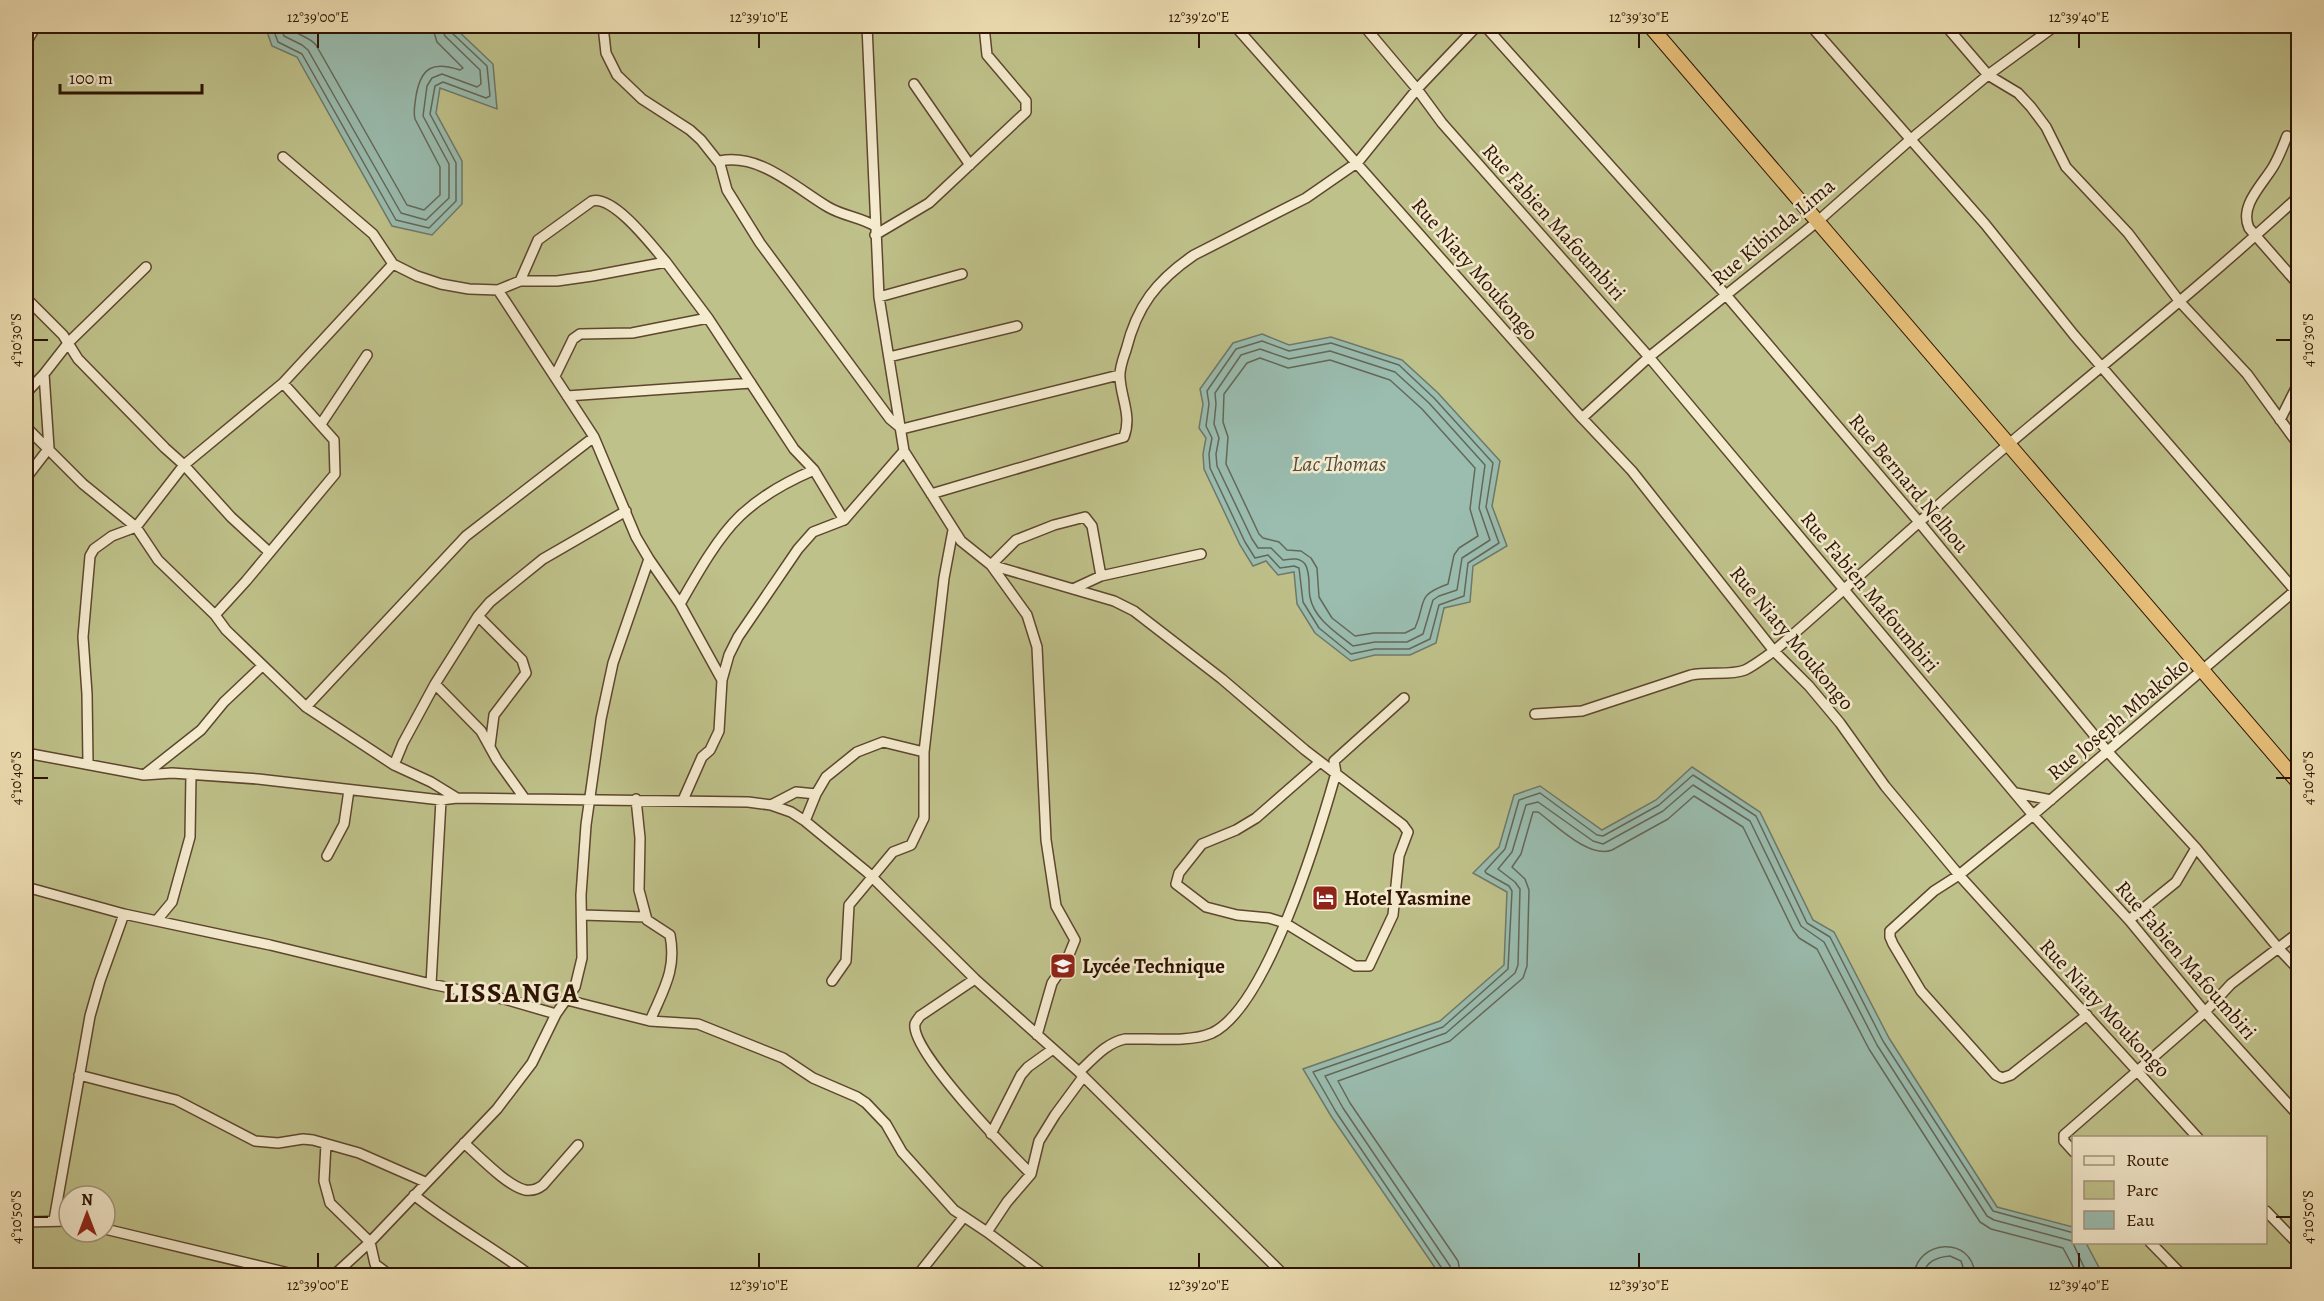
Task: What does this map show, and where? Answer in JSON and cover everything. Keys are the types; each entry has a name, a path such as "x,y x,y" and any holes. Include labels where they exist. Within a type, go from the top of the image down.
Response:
{"highway":[{"path":"1650,26 2298,782"}],"street":[{"path":"26,43 36,26"},
{"path":"603,26 606,53 616,75 642,99 690,129 720,164 727,190 760,243 890,419 902,429"},
{"path":"867,26 879,297 904,451 953,530 966,547 991,565 1028,615 1033,629 1036,647 1046,840 1056,906 1075,940 1066,962 1052,983 1037,1035"},
{"path":"875,231 929,203 1026,111 1028,106 987,55 984,26"},
{"name":"Rue Niaty Moukongo","path":"1235,26 1358,162 1582,418 1632,471 1774,651 1809,686 1840,723 1885,786 1959,875 2197,1136"},
{"name":"Rue Fabien Mafoumbiri","path":"1364,26 1417,89 1442,123 1649,357 2033,815 2129,920 2205,1012 2298,1114"},
{"path":"931,494 1124,436 1128,420 1119,375 1137,315 1146,299 1177,267 1210,247 1306,198 1358,162 1417,89 1477,26"},
{"name":"Rue Bernard Nelhou","path":"1485,26 1726,295 1919,522 2108,752 2196,848 2298,969"},
{"path":"1811,26 1985,224 2067,327 2298,591"},
{"path":"1946,26 1988,75 2018,93 2031,107 2046,126 2066,167 2128,233 2180,302 2247,374 2298,444"},
{"name":"Rue Kibinda Lima","path":"1582,418 1649,357 1818,221 1988,75 2055,26"},
{"path":"914,84 970,165"},
{"path":"2287,136 2274,166 2251,200 2246,215 2249,228 2298,284"},
{"path":"283,157 373,234 393,264 417,276 441,284 470,289 498,290 520,281 592,276 666,262"},
{"path":"720,164 720,161 735,160 774,171 828,207 863,219 875,231"},
{"path":"1535,714 1582,711 1691,675 1744,670 1774,651 2009,443 2180,302 2298,197"},
{"path":"520,281 538,240 592,201 603,200 627,219 666,262 708,318 794,449 814,470 844,520"},
{"path":"88,763 83,636 90,556 94,549 112,536 136,527 184,465 283,383 393,264"},
{"path":"26,393 69,342 146,267"},
{"path":"879,297 962,274"},
{"path":"498,290 594,436 649,560 680,604 722,680"},
{"path":"26,298 69,342 78,359 269,552"},
{"path":"555,376 573,339 580,334 632,333 708,318"},
{"path":"889,357 1017,326"},
{"path":"321,424 367,355"},
{"path":"26,478 48,448 44,374"},
{"path":"902,429 1119,375"},
{"path":"215,615 335,474 334,440 283,383"},
{"path":"567,396 751,383"},
{"path":"2280,420 2298,384"},
{"path":"26,427 83,484 136,527 158,560 215,615 226,630 262,666 306,707 394,765 431,782 457,798"},
{"path":"306,707 466,536 594,436"},
{"path":"683,800 702,757 710,750 719,731 722,680 729,655 738,636 798,549 813,532 844,520 904,451"},
{"path":"680,604 705,561 738,518 791,480 814,470"},
{"path":"394,765 410,728 435,684 478,616 490,602 562,546 626,512"},
{"path":"991,565 1016,540 1054,525 1085,517 1092,526 1101,576"},
{"path":"832,981 846,961 849,906 893,852 911,845 924,818 924,752 944,578 953,530"},
{"path":"1073,589 1101,576 1201,554"},
{"path":"333,1275 370,1242 497,1109 532,1063 556,1014 575,987 582,958 582,884 588,799 601,719 613,663 649,560"},
{"path":"991,565 1114,601 1134,611 1240,693 1320,762 1400,822 1408,832 1400,856 1393,915 1369,966 1355,966 1285,923 1206,907 1176,884 1177,878 1202,844 1236,830 1257,818 1320,762"},
{"name":"Rue Joseph Mbakoko","path":"2087,1015 2011,1076 2002,1078 1996,1076 1922,991 1890,937 1890,931 1934,891 1959,875 2033,815 2298,591"},
{"path":"478,616 522,660 526,673 494,715 490,746"},
{"path":"144,775 201,730 224,702 262,666"},
{"path":"435,684 481,731 497,760 525,799"},
{"path":"987,1232 1007,1202 1031,1174 1039,1141 1081,1074 1106,1047 1115,1041 1125,1039 1200,1037 1222,1027 1230,1020 1253,990 1285,923 1303,878 1336,773 1334,761 1404,698"},
{"path":"805,821 826,777 857,752 879,743 889,742 924,752"},
{"path":"26,753 144,775 191,774 258,779 441,800 457,798 683,800 771,805 791,812 873,877 975,979 1081,1074 1157,1147 1285,1275"},
{"path":"157,920 172,902 190,837 191,774"},
{"path":"327,856 344,824 350,790"},
{"path":"771,805 796,792 816,794"},
{"path":"2016,793 2051,800"},
{"path":"636,799 640,838 639,890 649,923 670,936 673,955 668,980 650,1021"},
{"path":"431,984 441,800"},
{"path":"2129,920 2176,882 2196,848"},
{"path":"26,887 124,914 508,1000 556,1014"},
{"path":"54,1220 93,1007 124,914"},
{"path":"582,915 646,917"},
{"path":"2072,1151 2064,1141 2064,1135 2205,1012 2231,984 2298,933"},
{"path":"975,979 920,1016 915,1025 925,1050 991,1134 1031,1174"},
{"path":"567,1000 650,1021 692,1022 783,1058 813,1078 866,1103 886,1124 908,1160 963,1218 987,1232 1046,1275"},
{"path":"991,1134 1022,1075 1028,1067 1053,1049"},
{"path":"79,1075 176,1100 255,1141 278,1143 303,1139 326,1143 359,1153 425,1182"},
{"path":"326,1143 324,1181 330,1203 370,1242 375,1264 391,1275"},
{"path":"464,1143 501,1175 525,1190 536,1190 543,1185 578,1145"},
{"path":"414,1195 531,1275"},
{"path":"2267,1213 2298,1244"},
{"path":"917,1275 963,1218"},
{"path":"26,1222 57,1220"},
{"path":"117,1231 301,1275"},
{"path":"2152,1244 2182,1275"}],"green space":[{"path":"26,26 2298,26 2298,1275 26,1275"}],"water":[{"path":"265,26 453,26 493,64 497,109 440,88 436,113 462,161 462,204 432,235 392,226 297,57 272,46"},
{"name":"Lac Thomas","path":"1262,334 1289,345 1331,337 1402,360 1438,393 1500,461 1492,506 1507,546 1473,566 1470,602 1444,608 1436,643 1410,655 1375,655 1351,661 1315,633 1297,604 1294,572 1278,575 1266,561 1253,566 1240,545 1204,469 1203,454 1206,438 1199,428 1203,404 1200,389 1233,343"},
{"path":"1692,767 1760,812 1813,920 1834,932 1889,1038 1997,1207 2072,1227 2072,1244 2087,1244 2103,1275 1954,1276 1950,1269 1929,1276 1440,1275 1331,1116 1303,1069 1440,1021 1504,965 1507,892 1473,873 1499,847 1514,795 1540,786 1602,830 1656,800"}],"place":[{"name":"Hotel Yasmine","path":"1325,898"},
{"name":"Lycée Technique","path":"1063,966"}],"district":[{"name":"LISSANGA","path":"512,993"}]}
